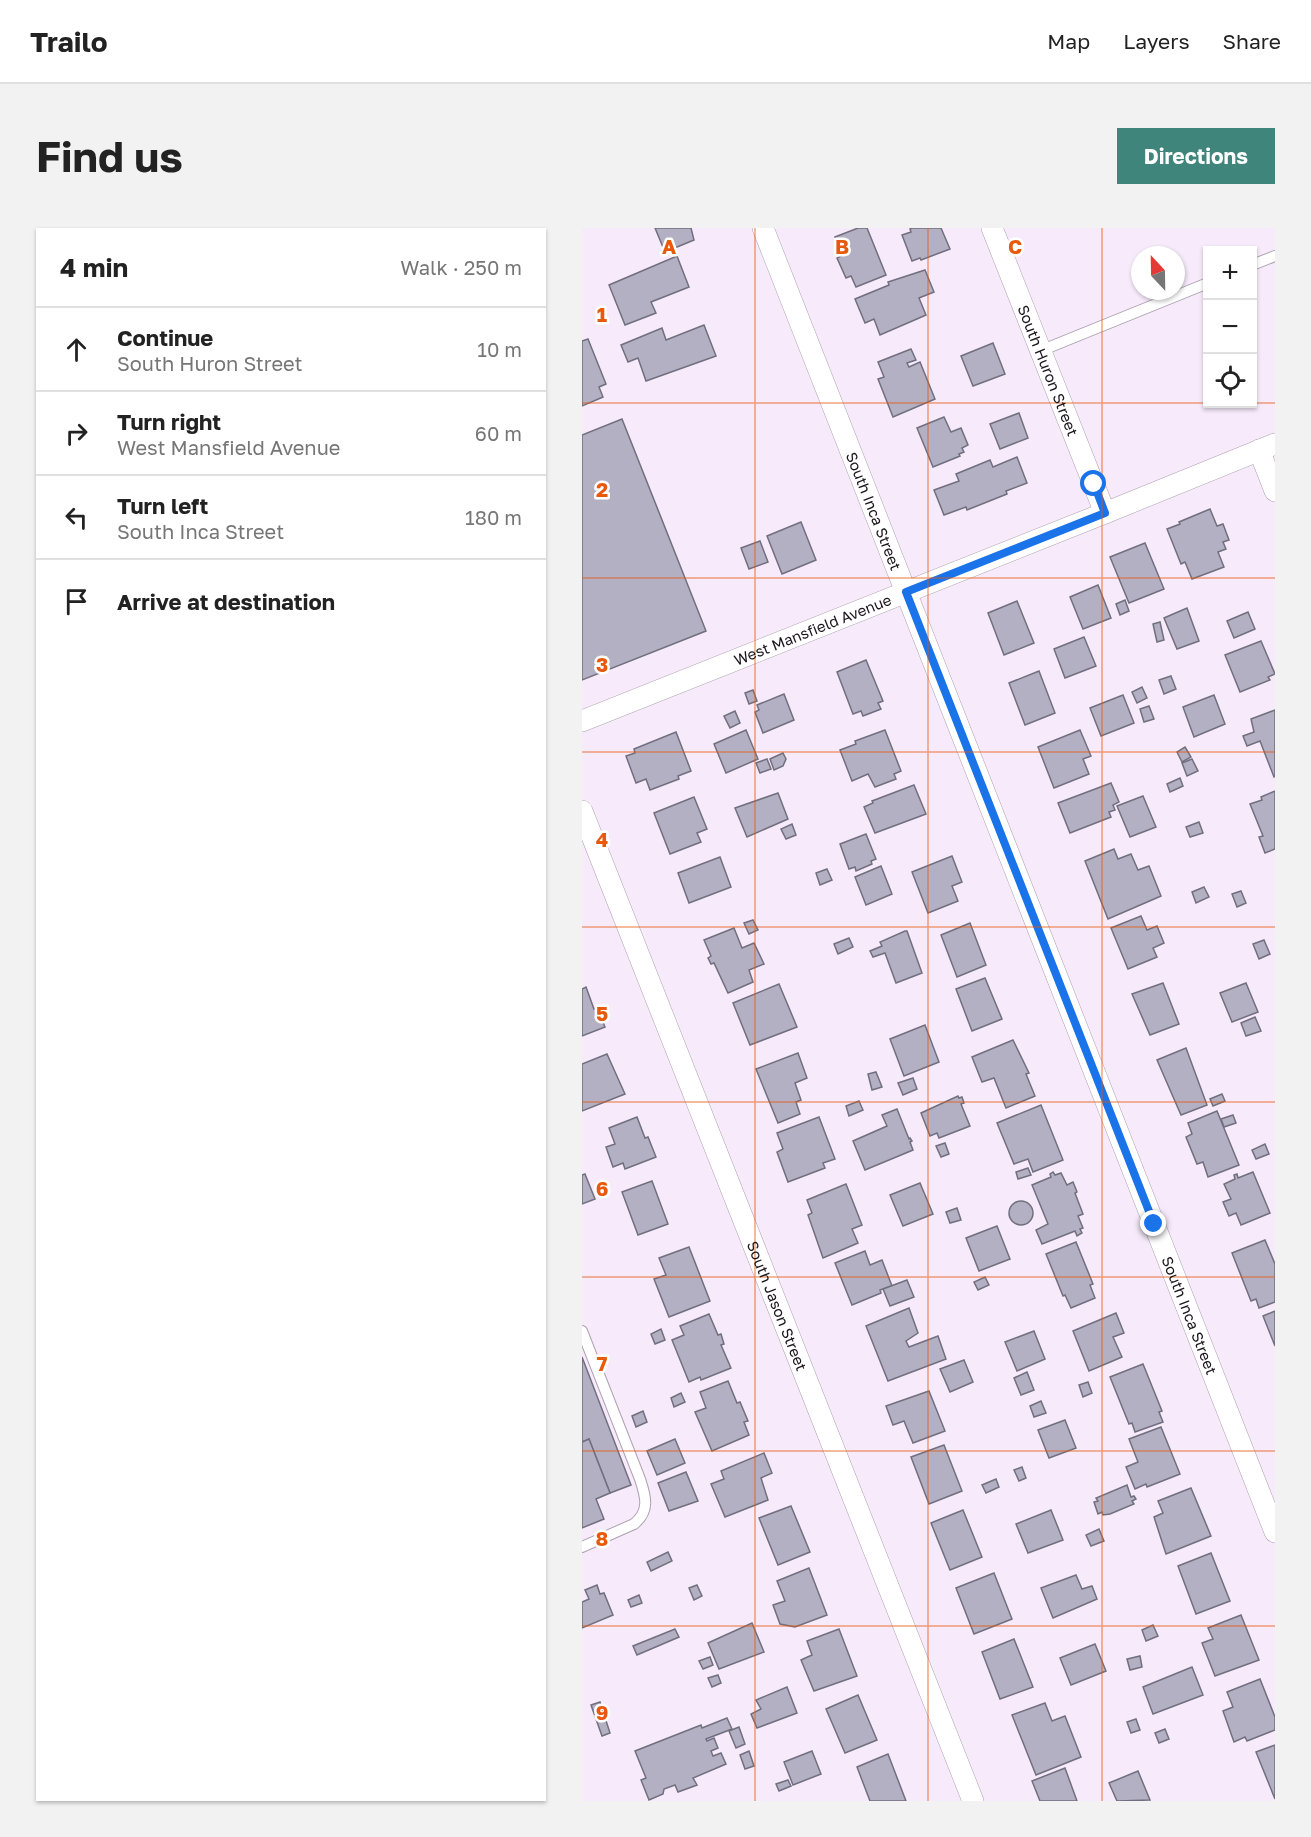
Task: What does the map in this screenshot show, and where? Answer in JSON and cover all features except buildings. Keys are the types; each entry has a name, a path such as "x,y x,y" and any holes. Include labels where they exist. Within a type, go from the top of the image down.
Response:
{"street":[{"name":"South Inca Street","path":"763,228 1275,1532"},
{"name":"South Huron Street","path":"992,228 1105,513"},
{"name":"West Mansfield Avenue","path":"582,721 1267,447"},
{"path":"1267,447 1275,491"},
{"name":"South Jason Street","path":"582,811 973,1801"}],"lane":[{"path":"1257,263 1275,256"},
{"path":"1040,351 1203,286"},
{"path":"582,1331 640,1479 646,1501 645,1512 634,1524 582,1547"}],"route":[{"path":"1094,484 1105,513 906,592 1154,1224"}]}
